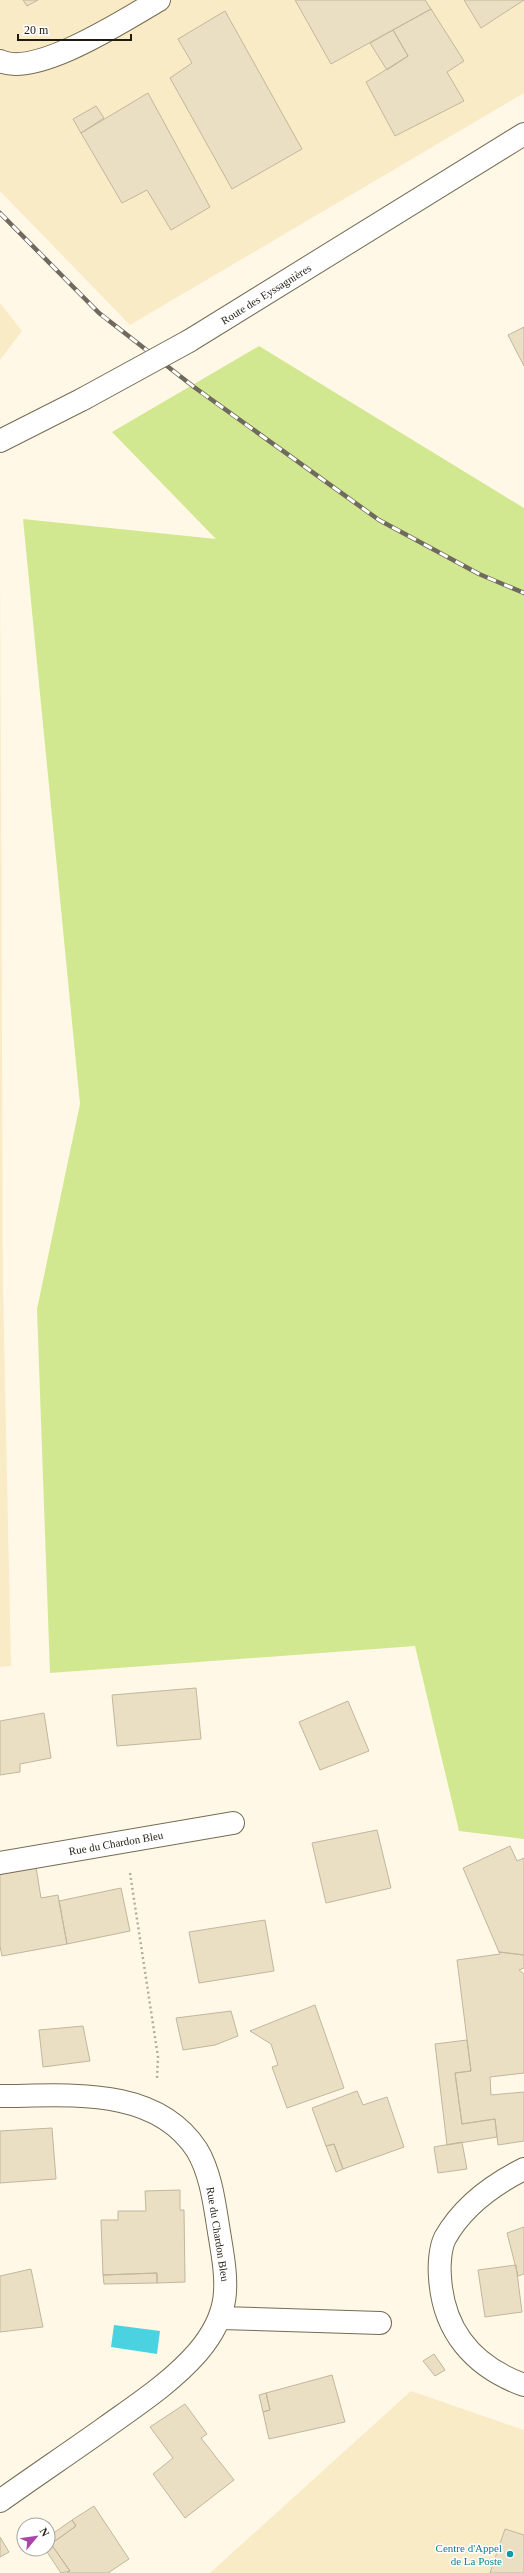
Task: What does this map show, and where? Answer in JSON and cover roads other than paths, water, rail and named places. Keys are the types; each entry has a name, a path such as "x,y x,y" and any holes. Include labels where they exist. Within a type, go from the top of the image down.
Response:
{"street":[{"path":"0,61 6,64 40,61 87,42 158,0"},
{"name":"Route des Eyssagnières","path":"0,441 83,399 189,341 524,134"},
{"name":"Rue du Chardon Bleu","path":"0,1863 233,1823"},
{"name":"Rue du Chardon Bleu","path":"0,2096 81,2096 125,2101 154,2112 177,2126 197,2150 211,2187 227,2281 221,2318 198,2351 174,2377 148,2398 0,2501"},
{"path":"524,2168 496,2183 469,2206 445,2239 439,2268 441,2300 452,2330 472,2354 502,2377 524,2385"},
{"path":"221,2318 380,2323"}],"water":[{"path":"114,2325 160,2331 157,2354 111,2347"}],"railway":[{"path":"0,213 99,313 194,387 379,520 479,574 524,593"}],"place":[{"name":"Centre d'Appel de La Poste","path":"510,2554"}]}
